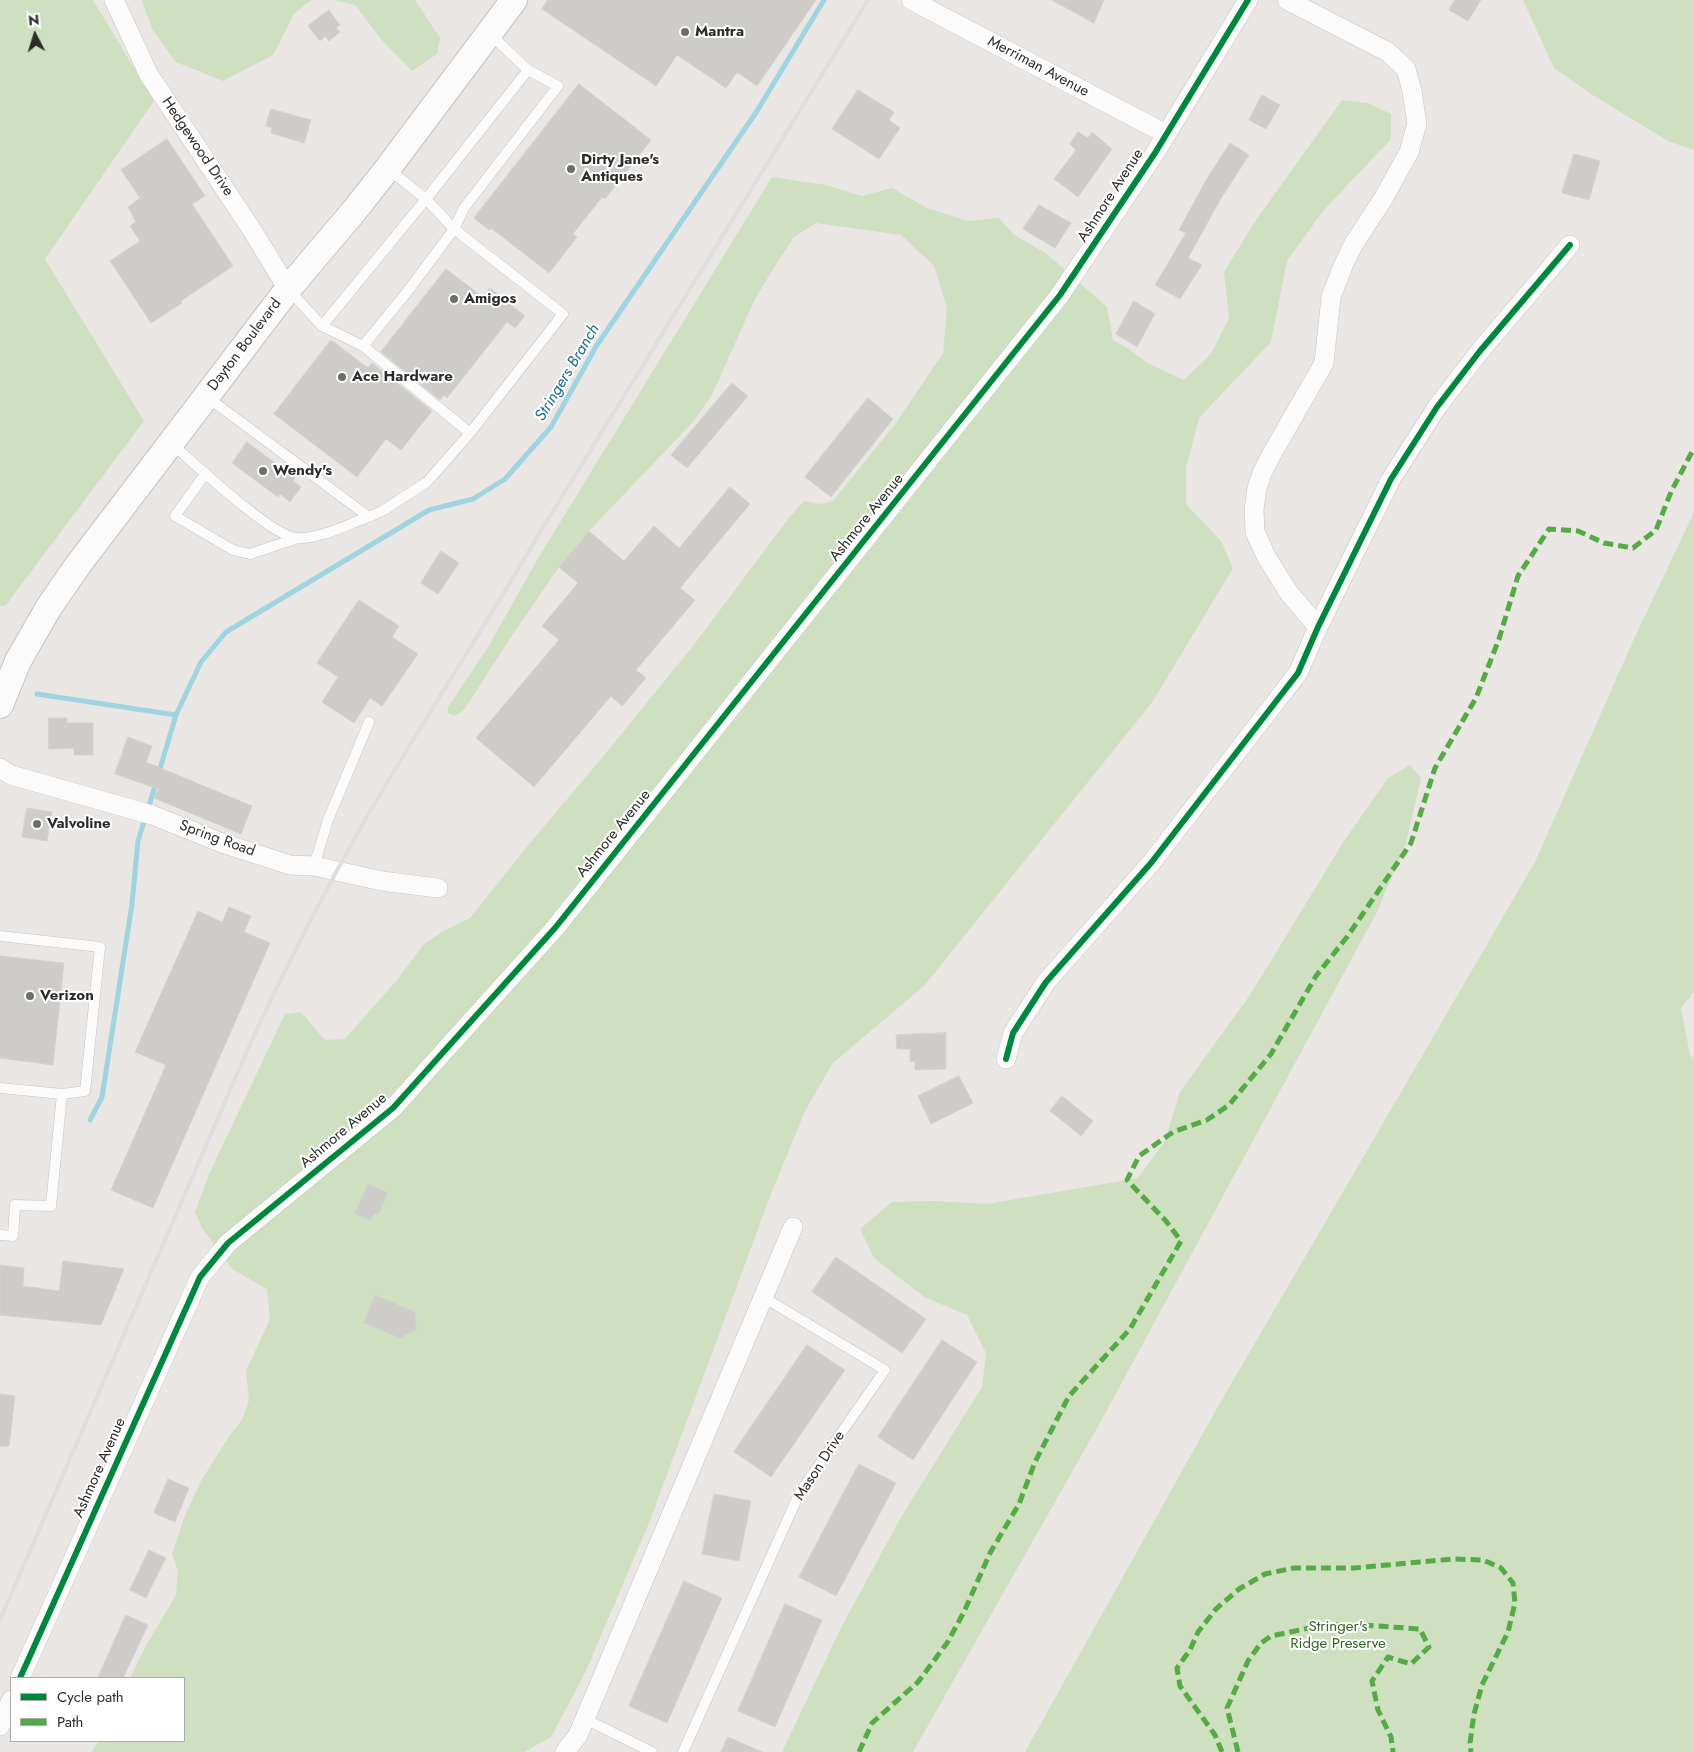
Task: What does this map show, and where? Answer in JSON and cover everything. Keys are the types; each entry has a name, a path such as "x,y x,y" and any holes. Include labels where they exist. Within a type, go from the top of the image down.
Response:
{"main road":[{"name":"Dayton Boulevard","path":"0,704 18,661 49,607 78,565 288,289 354,212 388,168 514,0"}],"street":[{"name":"Hedgewood Drive","path":"114,0 149,76 252,230 288,289"},
{"name":"Merriman Avenue","path":"910,0 1166,134"},
{"name":"Ashmore Avenue","path":"20,1677 200,1277 228,1243 393,1108 556,928 1060,296 1166,134 1248,0"},
{"path":"1287,0 1388,52 1406,68 1417,124 1409,152 1383,199 1354,244 1343,266 1331,298 1324,363 1274,450 1257,488 1254,510 1255,532 1267,558 1288,592 1318,626"},
{"path":"1006,1059 1013,1033 1046,982 1152,863 1298,673 1318,626 1391,479 1437,407 1480,351 1570,245"},
{"name":"Spring Road","path":"0,768 11,776 152,815 222,843 290,865 314,866 382,881 438,888"},
{"path":"565,1752 578,1735 585,1720 793,1227"},
{"path":"0,1726 10,1702"}],"lane":[{"path":"363,346 407,292 454,229 464,208 558,86 528,70 490,34"},
{"path":"322,326 528,70"},
{"path":"206,473 175,516 233,550 250,554 298,538 315,536 384,510 427,482 470,433 563,314 454,229 426,199 388,168"},
{"path":"288,289 322,326 363,346 470,433"},
{"path":"206,396 368,516"},
{"path":"171,443 276,530 298,538"},
{"path":"314,866 328,820 369,722"},
{"path":"0,936 100,947 85,1090 62,1094 0,1088"},
{"path":"0,1234 13,1236 15,1206 51,1206 62,1094"},
{"name":"Mason Drive","path":"683,1752 800,1492 885,1370 763,1297"},
{"path":"585,1720 652,1752"}],"green space":[{"path":"0,0 93,0 154,101 45,259 144,421 6,605 0,606"},
{"path":"142,0 311,0 294,14 273,55 223,81 176,62 152,29"},
{"path":"334,0 415,0 440,38 437,54 412,71 381,39 355,5"},
{"path":"1523,0 1694,0 1694,150 1668,141 1591,94 1554,68"},
{"path":"1342,100 1368,103 1391,114 1391,139 1323,211 1287,261 1271,342 1199,418 1186,468 1186,504 1221,541 1233,568 1153,701 925,985 833,1063 806,1109 771,1194 649,1523 585,1673 551,1737 524,1752 92,1752 97,1742 185,1742 185,1677 130,1677 147,1644 176,1595 178,1571 172,1554 185,1515 201,1481 230,1435 242,1420 249,1400 246,1371 270,1319 267,1289 232,1269 202,1228 195,1212 209,1174 285,1014 301,1012 325,1040 345,1039 397,980 423,945 442,932 470,918 693,646 788,519 804,501 820,504 833,501 896,423 943,353 947,308 934,266 901,235 816,223 794,237 753,303 712,395 692,423 589,531 559,567 464,710 454,716 448,713 448,707 488,647 540,555 772,177 826,185 862,196 892,188 927,208 968,221 999,218 1014,235 1047,254 1107,307 1113,340 1129,349 1147,363 1184,380 1211,354 1229,318 1224,272 1256,220"},
{"name":"Stringer's Ridge Preserve","path":"1694,512 1694,992 1681,1008 1690,1055 1694,1059 1694,1752 1025,1752 1220,1403 1535,862 1634,639"},
{"path":"1410,765 1421,778 1406,843 1377,912 1101,1421 913,1752 782,1752 842,1626 901,1517 982,1387 986,1353 967,1315 924,1297 874,1258 860,1229 892,1202 932,1201 987,1204 1138,1178 1165,1141 1180,1092 1250,995 1344,841 1388,778"}],"building":[{"name":"Mantra","path":"548,0 816,0 757,86 737,72 726,88 677,55 656,86 542,9"},
{"path":"1052,0 1104,0 1094,23"},
{"path":"1455,0 1481,0 1468,21 1449,10"},
{"path":"329,10 340,25 336,28 340,32 329,41 325,36 320,41 308,26"},
{"name":"Dirty Jane's Antiques","path":"579,84 651,140 605,199 602,197 573,234 577,237 549,273 491,228 489,230 474,218"},
{"path":"858,90 894,112 889,120 900,128 879,159 832,129"},
{"path":"1262,95 1280,105 1266,129 1249,120"},
{"path":"271,109 311,120 304,143 271,133 272,128 266,126"},
{"path":"1078,132 1088,138 1092,132 1112,149 1078,197 1054,179 1076,150 1070,144"},
{"path":"167,139 205,196 192,204 233,266 151,323 110,261 140,241 130,226 136,222 128,207 140,198 121,170"},
{"path":"1230,143 1249,155 1220,200 1188,258 1202,265 1180,299 1155,285 1186,233 1179,230 1205,182"},
{"path":"1574,154 1600,161 1589,200 1562,193"},
{"path":"1039,205 1071,223 1055,248 1023,229"},
{"path":"446,269 483,297 490,288 525,316 515,328 507,322 447,398 444,395 440,400 381,352"},
{"path":"1134,301 1155,314 1137,347 1116,334"},
{"name":"Ace Hardware","path":"331,340 368,368 372,363 432,411 401,450 386,439 357,477 274,414"},
{"path":"732,383 748,396 687,468 671,455"},
{"path":"868,398 893,419 831,497 805,477"},
{"name":"Wendy's","path":"247,442 295,478 293,481 301,487 290,502 280,494 278,497 232,463"},
{"path":"730,487 750,504 680,588 695,600 636,670 646,678 622,706 611,696 534,787 476,738 559,640 542,626 578,583 559,567 589,531 624,561 654,526 679,548"},
{"path":"441,551 459,563 438,594 421,583"},
{"path":"359,600 399,626 392,637 418,654 382,706 370,698 354,723 322,702 338,677 317,663"},
{"path":"49,718 67,718 67,723 93,723 93,755 74,755 74,748 49,749"},
{"path":"128,737 152,746 146,762 252,806 241,834 154,798 158,789 115,774"},
{"name":"Valvoline","path":"27,808 52,812 47,841 22,837"},
{"path":"229,907 251,916 244,932 270,943 153,1208 111,1190 166,1065 135,1052 198,911 222,922"},
{"name":"Verizon","path":"0,956 64,963 53,1065 0,1058"},
{"path":"946,1033 946,1069 915,1070 915,1061 910,1062 910,1049 897,1049 896,1035"},
{"path":"959,1076 973,1103 931,1124 918,1096"},
{"path":"1062,1096 1093,1121 1081,1136 1050,1111"},
{"path":"368,1184 388,1193 378,1215 374,1213 371,1221 355,1214"},
{"path":"836,1257 926,1319 902,1353 812,1292"},
{"path":"63,1261 124,1269 101,1325 0,1315 0,1265 24,1268 23,1286 59,1291"},
{"path":"375,1295 415,1312 416,1330 400,1338 364,1323"},
{"path":"942,1340 977,1362 913,1460 878,1437"},
{"path":"807,1345 845,1370 771,1477 734,1452"},
{"path":"0,1394 15,1396 9,1446 0,1446"},
{"path":"859,1464 896,1483 836,1596 799,1577"},
{"path":"168,1479 189,1488 175,1522 154,1513"},
{"path":"714,1494 751,1501 739,1561 702,1554"},
{"path":"149,1550 166,1558 146,1598 130,1590"},
{"path":"684,1581 722,1598 667,1723 629,1706"},
{"path":"785,1604 822,1620 775,1727 738,1711"},
{"path":"126,1615 148,1625 123,1677 98,1677"},
{"path":"728,1737 762,1752 721,1752"}],"waterway":[{"name":"Stringers Branch","path":"159,772 176,715 201,662 226,632 429,510 473,499 505,479 551,427 597,345 757,111 824,0"},
{"path":"37,694 176,715"},
{"path":"90,1120 102,1097 132,904 138,841 156,783"}],"railway":[{"path":"0,1620 251,1042 335,874 409,747 868,0"}],"marked path":[{"path":"859,1752 872,1723 918,1682 947,1643 964,1612 990,1553 1019,1504 1035,1462 1069,1396 1130,1329 1181,1241 1166,1221 1127,1180 1139,1156 1173,1132 1207,1120 1229,1105 1271,1054 1316,976 1347,937 1411,843 1435,768 1476,698 1499,639 1518,576 1549,529 1578,531 1604,543 1633,548 1656,530 1671,492 1694,448"},
{"path":"1222,1752 1215,1735 1180,1686 1177,1668 1190,1650 1198,1632 1216,1609 1239,1589 1265,1574 1294,1568 1354,1568 1453,1559 1483,1560 1501,1568 1513,1583 1515,1603 1508,1632 1482,1685 1474,1714 1470,1743 1471,1752"},
{"path":"1238,1752 1227,1708 1248,1661 1261,1643 1271,1636 1324,1625 1363,1625 1420,1629 1429,1647 1411,1664 1388,1657 1372,1681 1378,1710 1391,1737 1393,1752"}],"cycle path":[{"path":"20,1677 200,1277 228,1243 393,1108 555,928 1060,295 1155,153 1248,0"},
{"path":"1006,1059 1013,1033 1046,982 1151,863 1298,673 1318,627 1391,479 1437,407 1480,351 1570,245"}],"place":[{"name":"Mantra","path":"685,32"},
{"name":"Dirty Jane's Antiques","path":"571,169"},
{"name":"Amigos","path":"454,299"},
{"name":"Ace Hardware","path":"342,377"},
{"name":"Wendy's","path":"263,471"},
{"name":"Valvoline","path":"37,824"},
{"name":"Verizon","path":"30,996"}]}
